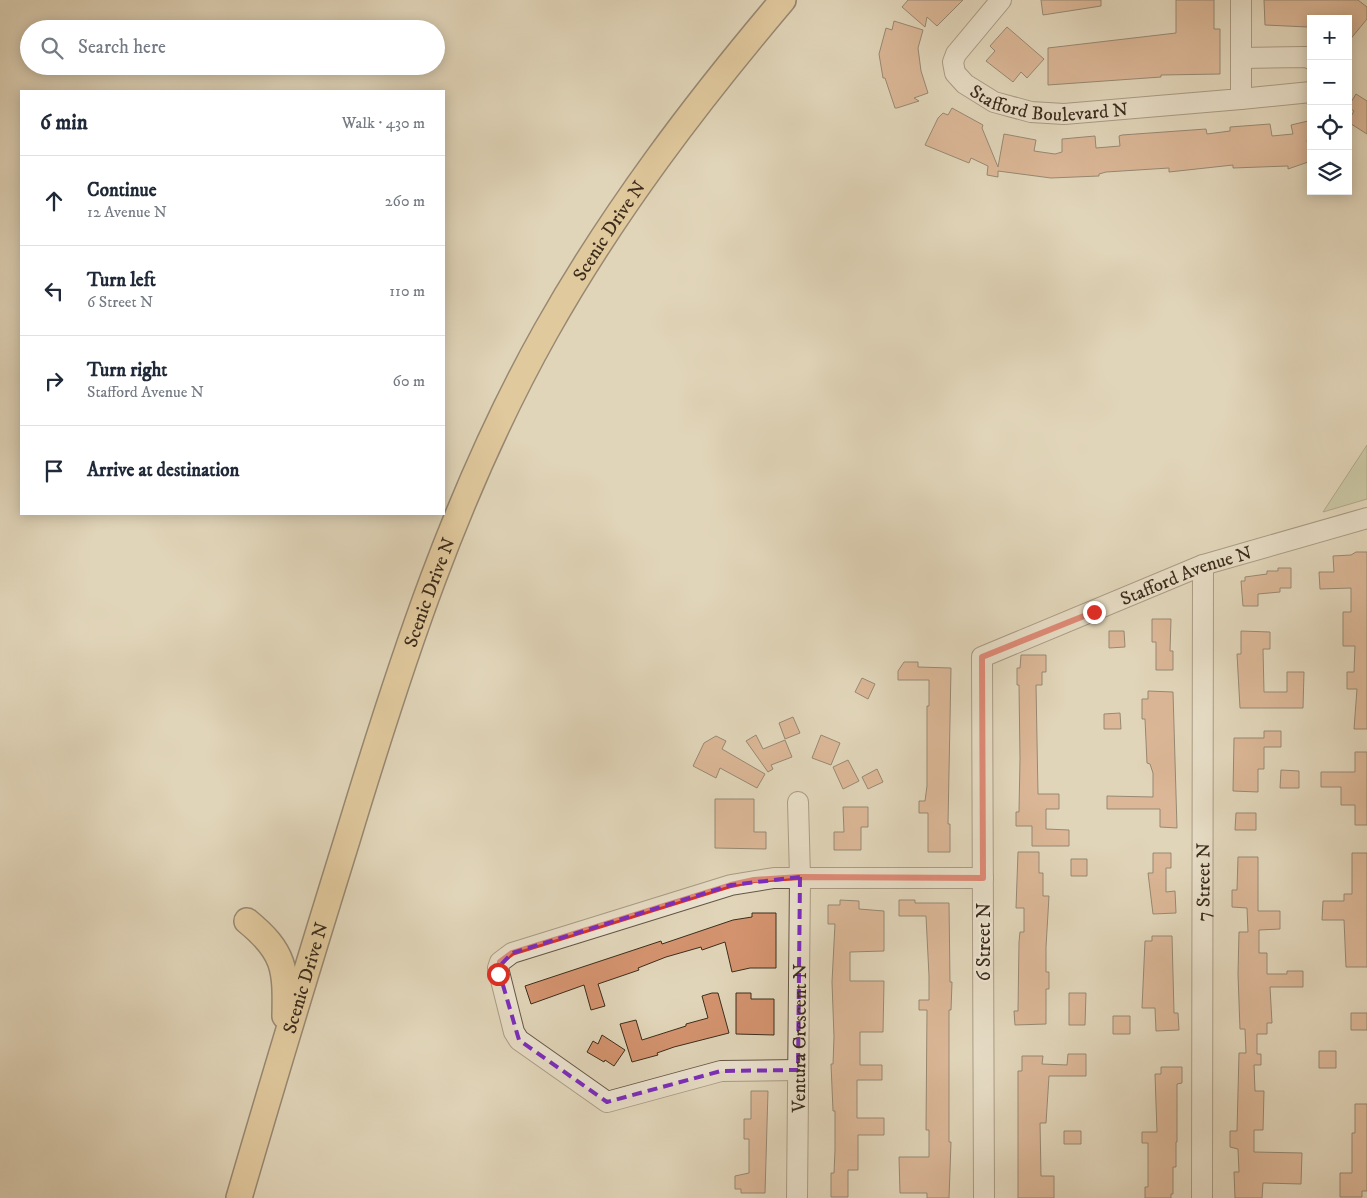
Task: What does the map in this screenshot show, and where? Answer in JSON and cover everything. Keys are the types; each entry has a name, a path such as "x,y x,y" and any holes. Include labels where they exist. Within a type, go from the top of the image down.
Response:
{"main road":[{"name":"Scenic Drive N","path":"239,1198 284,1044 406,650 475,475 545,333 610,226 694,108 783,0"},
{"path":"247,921 272,943 283,967 285,992 284,1044"}],"street":[{"name":"Stafford Boulevard N","path":"1001,0 960,47 953,62 959,79 994,102 1031,112 1064,114 1241,100 1307,92"},
{"path":"1241,0 1241,100"},
{"path":"1242,58 1307,57"},
{"name":"Stafford Avenue N","path":"982,657 1203,565 1367,518"},
{"name":"7 Street N","path":"1202,1198 1203,565"},
{"name":"6 Street N","path":"982,657 984,1198"},
{"name":"Ventura Crescent N","path":"798,802 800,877 798,1198"},
{"path":"798,1070 721,1070 607,1102 519,1040 498,974 500,962 512,953 731,885 774,878 800,877 983,878"}],"highlighted area":[{"path":"800,877 798,1070 721,1071 607,1102 519,1040 498,968 512,953 731,885"}],"green space":[{"path":"1367,445 1367,499 1323,512"}],"building":[{"path":"908,0 963,0 937,26 927,17 925,27 902,7"},
{"path":"1041,0 1101,0 1101,6 1043,15"},
{"path":"1176,0 1214,0 1214,29 1220,29 1220,74 1161,75 1161,77 1048,85 1048,48 1176,33"},
{"path":"1264,0 1358,0 1367,7 1367,19 1352,37 1352,15 1307,15 1307,27 1265,25"},
{"path":"894,21 923,30 918,48 921,71 928,93 914,98 919,101 897,108 895,108 885,78 883,78 879,54 886,28 892,30"},
{"path":"1007,27 1044,59 1027,78 1021,72 1013,82 986,61 995,51 990,46"},
{"path":"1356,94 1367,101 1367,134 1352,125 1354,111 1352,110 1352,100"},
{"path":"952,108 983,125 982,128 998,167 1004,134 1036,140 1034,151 1055,154 1062,152 1062,139 1095,136 1096,148 1120,146 1119,136 1122,135 1206,129 1207,134 1230,131 1230,127 1270,124 1272,136 1293,134 1291,125 1307,121 1307,162 1288,169 1288,166 1233,168 1233,165 1169,172 1169,168 1106,172 1099,174 1099,176 1051,178 998,171 998,177 987,175 988,166 971,158 969,163 925,145 938,118 943,113 948,115"},
{"path":"1356,552 1367,552 1367,729 1354,729 1357,689 1347,689 1347,672 1354,672 1355,646 1343,646 1343,612 1351,612 1351,588 1320,589 1319,572 1334,572 1333,556 1351,555"},
{"path":"1278,568 1291,568 1291,588 1280,588 1280,592 1258,594 1258,606 1243,606 1241,581 1245,581 1245,577 1267,574 1267,571 1278,571"},
{"path":"1152,619 1171,619 1170,651 1173,651 1173,670 1156,670 1156,642 1152,642"},
{"path":"1109,631 1124,631 1125,647 1109,648"},
{"path":"1241,631 1270,632 1270,649 1263,649 1264,692 1287,692 1287,672 1304,672 1303,708 1240,708 1237,654 1241,654"},
{"path":"1021,655 1046,655 1046,672 1042,672 1042,685 1036,685 1038,794 1059,794 1059,809 1046,809 1046,829 1069,830 1069,846 1032,846 1032,826 1016,826 1016,812 1019,812 1020,759 1017,668 1020,668"},
{"path":"904,662 918,662 918,667 951,668 948,824 950,824 950,852 928,852 928,813 919,813 919,801 925,801 927,786 927,706 929,706 929,680 898,680 898,671"},
{"path":"862,678 875,684 868,699 855,692"},
{"path":"1148,691 1173,692 1177,828 1160,827 1160,809 1107,809 1107,796 1153,797 1153,773 1150,764 1147,763 1145,719 1142,719 1142,699 1148,699"},
{"path":"1120,713 1121,729 1104,729 1104,714"},
{"path":"793,717 800,733 785,739 779,723"},
{"path":"1264,731 1281,731 1281,747 1264,747 1264,769 1258,769 1258,792 1233,791 1234,738 1264,738"},
{"path":"756,735 763,749 785,740 792,757 771,765 773,769 768,772 746,741"},
{"path":"821,735 840,743 831,765 812,758"},
{"path":"716,736 726,741 722,749 765,774 757,788 720,768 716,778 693,766 704,743"},
{"path":"1355,752 1367,752 1367,825 1355,825 1355,805 1341,805 1341,787 1321,787 1321,772 1355,772"},
{"path":"848,760 859,781 843,789 833,767"},
{"path":"877,769 883,782 868,789 862,777"},
{"path":"1281,770 1299,771 1299,788 1280,788"},
{"path":"715,799 754,799 754,832 766,832 766,849 715,848"},
{"path":"843,807 868,807 868,827 861,827 861,850 834,850 834,832 844,832"},
{"path":"1236,813 1256,813 1256,830 1235,830"},
{"path":"1018,852 1039,852 1039,873 1043,873 1043,896 1049,896 1046,972 1049,972 1049,989 1046,989 1046,1024 1015,1025 1014,1011 1018,1011 1019,942 1020,932 1024,932 1024,908 1016,908"},
{"path":"1153,853 1171,853 1171,868 1166,868 1166,892 1175,891 1176,913 1153,914 1148,873 1153,873"},
{"path":"1352,853 1367,853 1367,967 1346,967 1344,920 1322,920 1323,901 1344,901 1344,894 1352,894"},
{"path":"1238,857 1258,857 1258,911 1280,911 1280,929 1259,930 1259,953 1267,953 1267,974 1287,974 1287,971 1303,971 1303,987 1270,987 1272,1023 1267,1023 1267,1034 1257,1034 1257,1054 1261,1054 1261,1065 1254,1065 1255,1091 1264,1091 1263,1130 1254,1130 1254,1152 1302,1153 1301,1184 1263,1183 1262,1198 1235,1198 1234,1172 1239,1172 1238,1149 1230,1147 1230,1131 1237,1131 1239,1053 1246,1053 1245,1029 1240,1029 1238,974 1239,932 1248,932 1247,908 1232,907 1232,890 1237,890"},
{"path":"1071,859 1087,859 1087,876 1071,876"},
{"path":"840,900 859,901 859,909 884,911 884,951 850,952 850,981 884,981 883,1032 860,1032 860,1065 882,1065 882,1080 857,1080 857,1118 884,1118 884,1135 858,1135 858,1170 848,1170 848,1197 831,1197 831,1173 834,1173 835,1150 835,1111 833,1111 831,1064 833,1064 834,1037 832,982 835,924 828,924 828,905 840,905"},
{"path":"899,900 915,900 915,903 949,903 950,982 952,982 951,1010 949,1010 949,1142 951,1142 949,1198 927,1198 927,1193 900,1193 899,1157 929,1157 929,1130 926,1130 927,1010 919,1010 919,1000 929,1000 929,976 926,916 899,916"},
{"path":"752,913 776,913 776,968 750,968 732,972 725,942 702,950 701,947 666,957 638,968 639,970 598,984 605,1006 591,1010 584,985 531,1004 525,986 661,941 662,944 733,920 752,917"},
{"path":"1152,936 1172,936 1174,1013 1178,1013 1179,1030 1156,1031 1155,1008 1142,1008 1145,941 1152,941"},
{"path":"718,993 729,1033 674,1047 657,1053 658,1055 632,1062 620,1024 636,1020 642,1040 686,1026 686,1024 708,1018 702,996"},
{"path":"736,993 751,993 751,999 774,999 774,1035 736,1034"},
{"path":"1069,993 1086,993 1085,1025 1069,1025"},
{"path":"1351,1013 1367,1013 1367,1030 1351,1030"},
{"path":"1113,1016 1130,1016 1130,1034 1113,1034"},
{"path":"602,1035 625,1050 614,1066 587,1052 593,1041 598,1044"},
{"path":"1319,1051 1336,1051 1336,1068 1319,1068"},
{"path":"1068,1054 1086,1054 1086,1076 1049,1076 1046,1123 1040,1123 1041,1176 1054,1176 1054,1198 1018,1198 1018,1071 1022,1071 1022,1056 1043,1056 1042,1064 1067,1065"},
{"path":"1161,1067 1182,1067 1182,1083 1177,1084 1177,1142 1176,1167 1173,1167 1173,1194 1171,1194 1171,1198 1145,1198 1145,1187 1148,1187 1148,1143 1142,1143 1142,1132 1157,1132 1155,1074 1161,1074"},
{"path":"751,1091 768,1091 765,1193 741,1193 741,1189 735,1189 735,1176 749,1173 749,1139 744,1139 744,1119 751,1119"},
{"path":"1355,1104 1367,1104 1367,1191 1362,1191 1362,1197 1340,1197 1340,1173 1352,1173 1352,1133 1355,1133"},
{"path":"1064,1131 1081,1131 1081,1144 1064,1144"}],"route":[{"path":"498,974 500,962 512,953 731,885 754,880 800,877 983,878 982,657 1094,612"}]}
